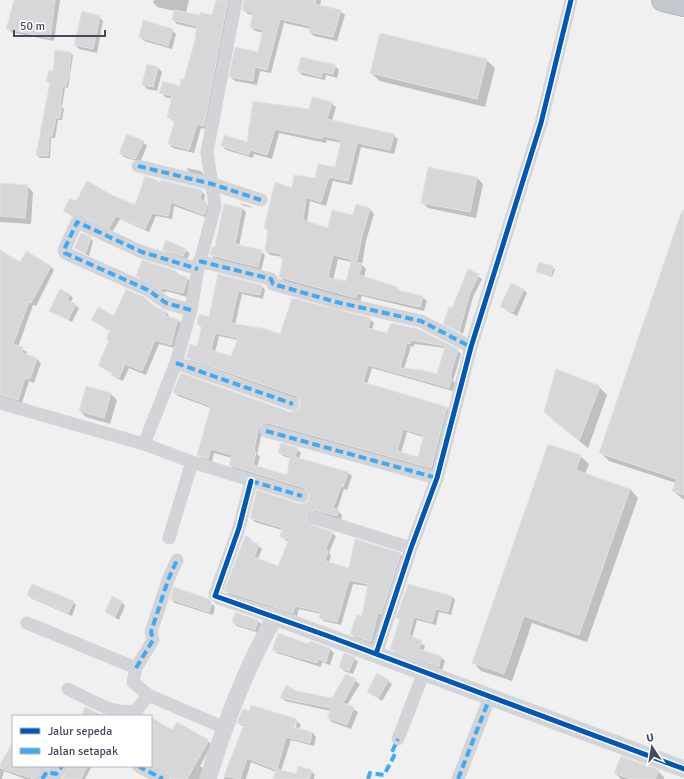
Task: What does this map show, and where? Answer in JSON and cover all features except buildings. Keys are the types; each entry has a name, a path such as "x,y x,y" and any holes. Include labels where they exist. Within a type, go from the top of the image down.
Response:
{"highway":[{"path":"663,0 684,5"}],"street":[{"path":"144,444 176,363 191,310 199,265 215,206 207,152 236,0"},
{"path":"376,654 411,548 437,478 471,347 541,123 571,0"},
{"path":"138,166 212,184 261,200"},
{"path":"191,310 166,303 148,290 65,253 64,250 77,222 142,252 271,279 274,284 336,302 421,321 471,347"},
{"path":"176,363 293,404"},
{"path":"0,403 144,444 192,462 302,496"},
{"path":"266,431 437,478"},
{"path":"169,538 192,462"},
{"path":"251,481 239,528 215,594 219,598 376,654 684,769"},
{"path":"315,518 411,548"},
{"path":"177,560 151,632 153,640 136,668 133,682 148,695 225,728"},
{"path":"208,779 225,728 251,663 275,617"},
{"path":"27,623 136,668"},
{"path":"398,739 424,672"},
{"path":"68,690 102,706 127,713 136,711 148,695"},
{"path":"458,779 490,697"},
{"path":"42,779 47,772 56,774 61,767"},
{"path":"140,767 164,779"}],"marked path":[{"path":"138,166 212,184 261,200"},
{"path":"191,310 166,303 148,290 65,253 64,250 77,222 142,252 198,269"},
{"path":"199,261 271,279 273,284 336,302 421,321 471,347"},
{"path":"176,363 293,404"},
{"path":"266,431 437,478"},
{"path":"251,481 302,496"},
{"path":"136,668 153,640 151,632 168,580 177,560"},
{"path":"458,779 490,697"},
{"path":"368,779 370,773 384,775 394,756 391,754 398,739"},
{"path":"42,779 47,772 56,774 61,767"},
{"path":"140,767 163,779"}],"cycle path":[{"path":"376,654 411,548 437,478 471,347 541,123 571,0"},
{"path":"251,481 239,528 215,596 328,636 684,769"}]}
